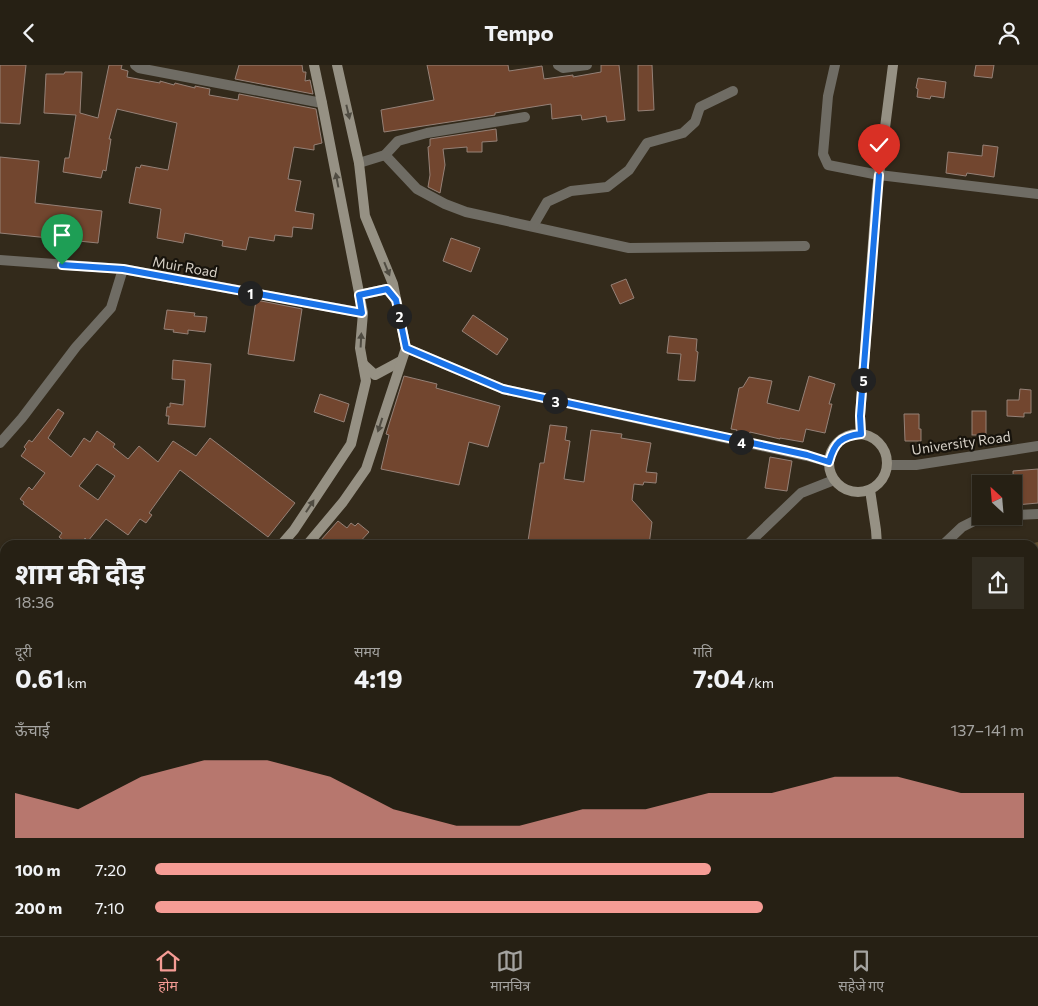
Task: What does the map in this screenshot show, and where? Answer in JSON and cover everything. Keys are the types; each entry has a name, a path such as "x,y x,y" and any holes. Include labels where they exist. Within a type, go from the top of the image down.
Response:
{"main road":[{"path":"285,540 294,530 350,444 366,381 360,348 362,313 314,65"},
{"path":"311,540 343,502 366,469 406,348 393,284 365,216 359,163 337,65"},
{"path":"861,434 860,416 879,175 893,65"},
{"path":"359,295 387,289 396,300"},
{"path":"363,364 375,375 402,361"},
{"path":"861,434 872,437 881,444 886,454 888,465 883,480 870,490 861,493 850,492 841,487 834,480 830,472 829,462 832,451 839,441 849,435 861,434"},
{"path":"870,490 877,540"}],"street":[{"path":"135,65 138,68 322,103"},
{"path":"558,65 563,68 587,65"},
{"path":"835,65 828,96 823,155 828,165 879,175 1038,194"},
{"path":"533,227 547,202 571,191 607,187 629,170 647,143 683,133 695,122 700,107 733,91"},
{"path":"359,163 385,155 398,141 525,117"},
{"path":"385,155 417,189 445,204 466,212 629,248 805,246"},
{"name":"Muir Road","path":"0,260 123,269 362,313"},
{"path":"0,443 22,418 76,347 111,308 123,269"},
{"path":"406,348 503,389 807,455 829,462"},
{"name":"University Road","path":"888,465 916,465 1038,446"},
{"path":"753,540 801,493 834,480"},
{"path":"1022,515 1038,514"},
{"path":"948,540 962,527 972,522"}],"building":[{"path":"0,65 26,65 20,124 0,123"},
{"path":"109,65 122,65 121,69 128,71 127,77 210,89 209,95 238,100 239,94 316,109 322,143 314,145 314,150 294,147 288,179 301,181 295,211 314,214 312,229 293,227 292,237 275,235 274,241 249,237 246,250 222,246 223,241 185,233 183,243 157,238 161,209 129,203 136,167 140,168 141,165 168,170 177,123 117,109 109,139 111,139 106,171 103,170 101,178 63,172 65,158 69,158 76,115 44,113 46,74 82,72 80,113 98,118"},
{"path":"239,65 302,65 303,72 306,72 305,81 310,80 313,94 235,79"},
{"path":"427,65 508,65 509,71 542,66 544,79 573,75 573,77 601,72 601,65 619,65 625,120 607,122 606,116 582,120 581,115 552,119 551,104 495,113 495,115 384,132 381,110 434,100"},
{"path":"638,65 652,65 654,110 638,111"},
{"path":"976,65 994,65 992,78 974,76"},
{"path":"918,78 946,82 944,98 931,96 930,99 917,97"},
{"path":"496,129 497,141 482,142 482,152 467,152 467,147 443,149 445,165 440,193 428,187 430,175 428,147 430,146 430,139"},
{"path":"983,145 998,147 994,177 967,173 966,176 946,173 948,152 982,156"},
{"path":"0,157 39,161 35,203 102,211 98,243 0,233"},
{"path":"451,238 480,248 471,272 443,261"},
{"path":"626,279 634,298 620,304 611,285"},
{"path":"256,300 302,309 294,361 248,354"},
{"path":"167,310 195,313 194,316 207,317 205,332 188,330 188,334 164,329"},
{"path":"473,315 508,339 497,355 462,331"},
{"path":"669,336 697,339 696,351 698,352 695,381 678,380 681,354 667,353"},
{"path":"173,360 211,364 205,427 168,424 169,416 166,416 167,407 170,407 170,403 183,405 185,380 172,379"},
{"path":"404,376 437,384 436,388 500,406 488,447 469,442 459,485 381,469 389,435 386,434"},
{"path":"809,376 835,384 829,404 832,404 825,433 806,429 803,442 750,432 749,436 736,433 737,430 731,429 739,388 743,387 749,377 772,381 767,403 799,411"},
{"path":"1020,389 1031,390 1031,413 1024,413 1024,417 1007,416 1007,400 1019,400"},
{"path":"320,394 349,404 344,422 314,412"},
{"path":"58,409 64,413 48,438 71,457 84,438 90,442 97,431 115,444 113,447 128,459 139,446 158,462 173,441 196,456 210,438 295,503 268,537 180,470 149,513 152,515 146,523 140,519 128,535 106,519 89,540 85,538 84,540 63,540 59,537 62,533 23,504 24,502 20,499 29,487 32,490 45,473 21,456 29,440 32,442","holes":["97,464 115,476 98,500 79,486"]},
{"path":"972,411 986,411 986,435 972,435"},
{"path":"904,414 919,414 921,441 905,441"},
{"path":"550,425 567,427 565,440 570,441 564,479 584,482 591,430 622,434 621,438 651,443 646,472 657,473 656,483 644,482 643,485 634,484 632,500 652,522 650,540 528,540 540,463 544,463"},
{"path":"770,457 792,461 787,491 765,488"},
{"path":"1038,469 1038,503 1022,504 1022,475 1013,475 1013,471"},
{"path":"338,521 347,528 351,523 355,526 358,523 369,532 362,540 321,540"}],"route":[{"path":"62,265 123,269 362,313 359,295 387,289 396,300 406,348 503,389 807,455 829,462 832,451 839,441 849,435 861,434 860,416 879,175"}]}
